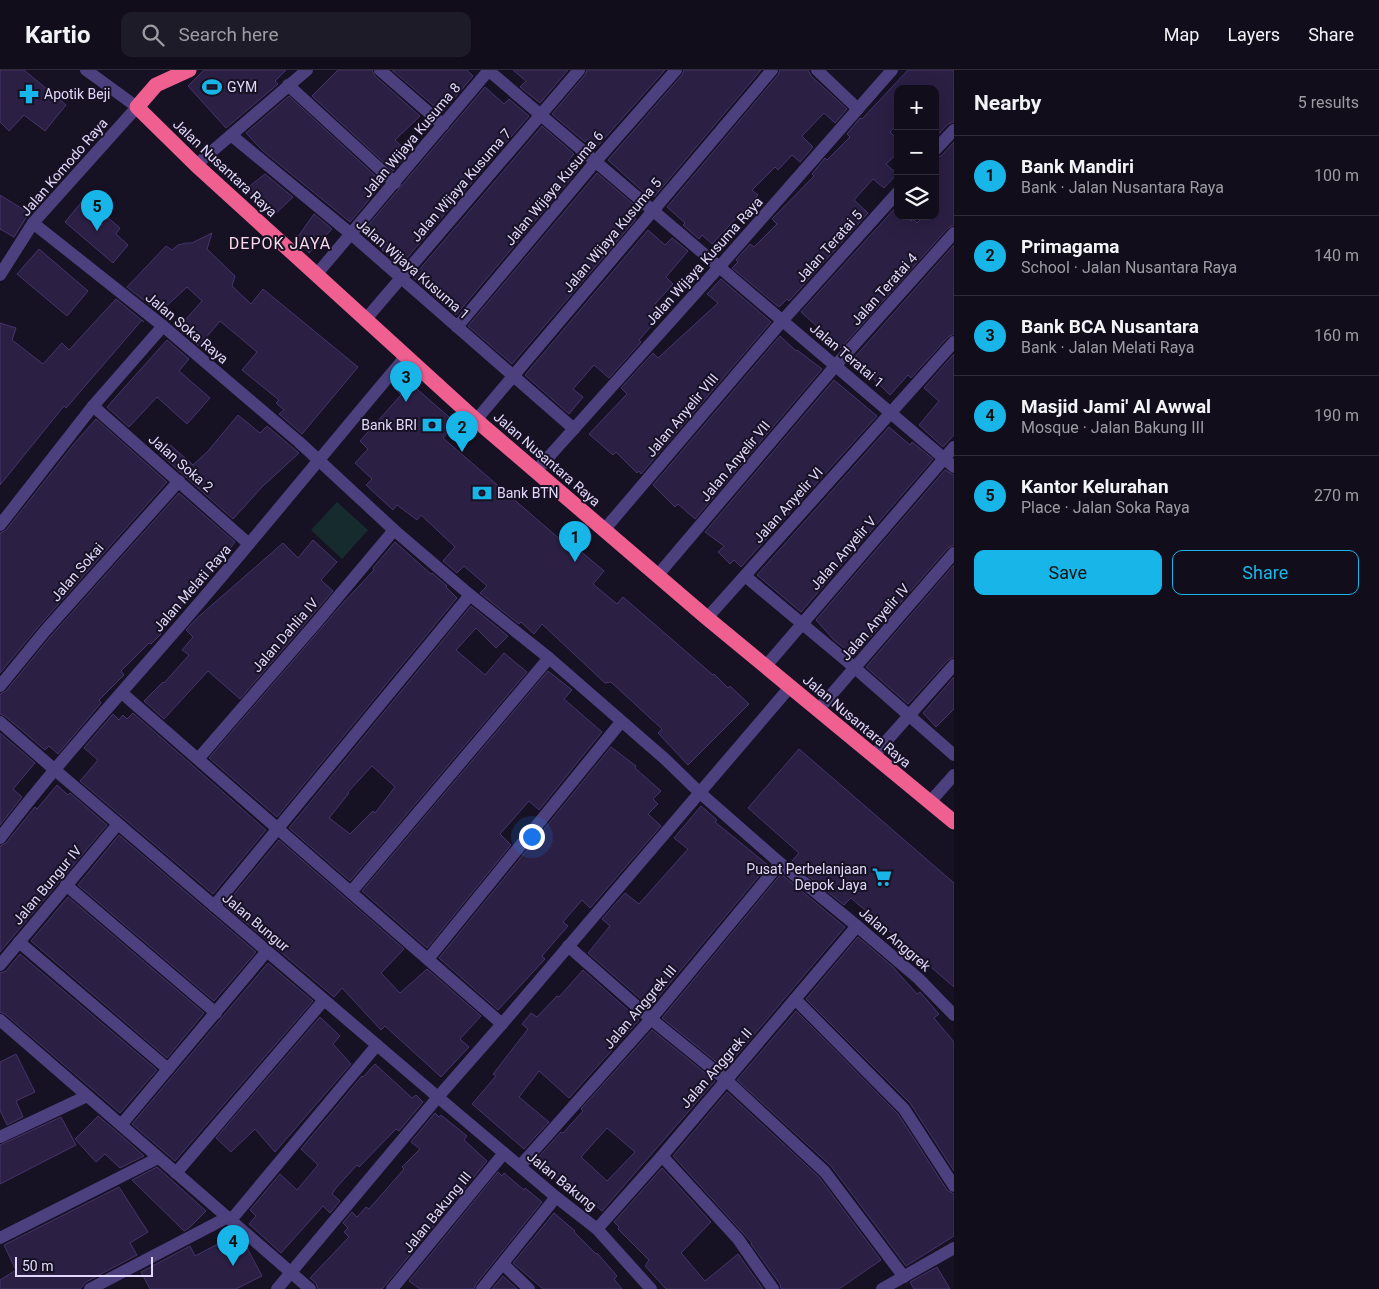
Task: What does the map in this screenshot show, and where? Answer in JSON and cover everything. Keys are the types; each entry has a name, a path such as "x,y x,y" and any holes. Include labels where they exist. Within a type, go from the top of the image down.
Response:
{"highway":[{"path":"137,106 158,77 189,70"},
{"name":"Jalan Nusantara Raya","path":"137,106 196,165 476,420 765,667 954,822"}],"street":[{"name":"Jalan Nusantara Raya","path":"86,70 137,106"},
{"path":"196,165 307,70"},
{"path":"380,70 443,126"},
{"name":"Jalan Wijaya Kusuma 8","path":"316,275 443,126 488,70"},
{"name":"Jalan Teratai 1","path":"488,70 596,160 653,212 720,266 954,467"},
{"name":"Jalan Wijaya Kusuma 7","path":"365,320 579,70"},
{"name":"Jalan Wijaya Kusuma 6","path":"457,327 596,160 676,70"},
{"name":"Jalan Wijaya Kusuma 5","path":"476,420 772,70"},
{"path":"816,70 858,109"},
{"name":"Jalan Wijaya Kusuma Raya","path":"536,471 892,70"},
{"path":"288,85 395,183"},
{"name":"Jalan Komodo Raya","path":"0,275 33,223 137,106"},
{"path":"939,146 954,130"},
{"name":"Jalan Wijaya Kusuma 1","path":"230,135 351,234 574,429"},
{"name":"Jalan Teratai 5","path":"783,320 894,196"},
{"name":"Jalan Soka Raya","path":"33,223 163,326 470,595"},
{"name":"Jalan Teratai 4","path":"836,365 954,234"},
{"name":"Jalan Anyelir VIII","path":"604,530 783,320"},
{"path":"0,525 93,406 163,326"},
{"name":"Jalan Anyelir VI","path":"707,618 954,342"},
{"name":"Jalan Melati Raya","path":"0,838 54,770 249,544 406,356"},
{"name":"Jalan Anyelir VII","path":"657,576 836,365"},
{"name":"Jalan Soka 2","path":"93,406 249,544"},
{"name":"Jalan Anyelir V","path":"765,667 954,447"},
{"name":"Jalan Sokai","path":"0,686 45,631 178,481"},
{"name":"Jalan Dahlia IV","path":"198,759 394,530"},
{"name":"Jalan Anyelir IV","path":"818,710 954,553"},
{"path":"745,576 856,668 954,755"},
{"path":"214,906 470,595"},
{"name":"Jalan Anggrek","path":"470,595 549,658 780,863 918,979 954,1015"},
{"path":"351,892 549,658"},
{"path":"874,756 954,665"},
{"path":"277,1289 442,1101 502,1024 790,687"},
{"path":"122,693 502,1024"},
{"name":"Jalan Bungur","path":"0,722 442,1101"},
{"path":"428,959 621,722"},
{"path":"930,802 954,775"},
{"name":"Jalan Bungur IV","path":"0,964 118,824"},
{"name":"Jalan Anggrek III","path":"520,1166 651,1019 780,863"},
{"path":"66,885 216,1013"},
{"name":"Jalan Anggrek II","path":"597,1229 662,1156 857,926"},
{"path":"19,942 168,1069"},
{"path":"568,946 651,1019 726,1079 825,1172 904,1277"},
{"path":"121,1125 267,952"},
{"path":"795,999 904,1109 954,1186"},
{"path":"176,1173 324,1000"},
{"path":"0,1020 6,1032 87,1096 310,1289"},
{"path":"90,1289 229,1218 377,1045"},
{"path":"0,1136 87,1096"},
{"name":"Jalan Bakung","path":"442,1101 597,1229 651,1289"},
{"name":"Jalan Bakung III","path":"392,1289 504,1153"},
{"path":"662,1156 738,1239 773,1289"},
{"path":"0,1238 158,1158"},
{"path":"482,1289 556,1197"},
{"path":"882,1289 954,1248"},
{"path":"503,1264 529,1289"}],"green space":[{"path":"337,502 368,530 342,559 311,530"}],"building":[{"path":"0,70 24,70 66,105 45,131 24,115 9,131 0,122"},
{"path":"204,70 286,70 275,81 278,84 226,128 188,86"},
{"path":"338,70 372,70 375,76 420,116 395,140 409,153 393,171 312,96"},
{"path":"392,70 467,70 473,76 442,113"},
{"path":"513,70 568,70 540,103 520,87 526,81"},
{"path":"587,70 665,70 596,148 587,139 585,142 552,114 585,75"},
{"path":"684,70 761,70 654,197 650,193 648,196 608,160 682,75"},
{"path":"780,70 808,70 811,76 847,109 835,123 824,113 802,136 813,147 800,162 792,155 778,170 775,167 752,190 758,195 712,244 702,235 699,239 667,207 778,75"},
{"path":"908,70 954,70 954,122 948,124 939,134 939,85 894,85 894,128 890,132 894,136 894,157 886,164 894,171 894,177 884,188 873,179 854,200 868,213 789,301 787,299 779,307 732,268 738,262 736,260 750,244 754,247 777,224 772,219 814,176 812,174 825,158 827,160 850,137 847,134 860,118 862,119"},
{"path":"485,87 504,104 509,99 529,116 400,266 382,250 365,229"},
{"path":"289,96 383,183 350,222 262,150 246,133"},
{"path":"542,126 574,154 568,161 578,170 456,315 413,277"},
{"path":"954,142 954,225 948,228 841,348 801,312 894,209 894,220 914,220 917,223 920,220 939,220 939,157"},
{"path":"597,173 639,209 633,217 636,219 512,364 468,326"},
{"path":"265,174 293,197 272,217 246,189"},
{"path":"0,195 29,213 14,237 0,229"},
{"path":"85,198 120,228 116,234 128,245 113,263 65,222"},
{"path":"314,214 332,229 309,253 297,238"},
{"path":"648,230 665,245 672,238 688,251 666,277 673,284 655,304 662,310 639,340 641,342 609,378 594,365 573,389 583,397 569,414 525,375"},
{"path":"212,233 207,249 235,276 232,286 251,304 263,289 358,367 302,434 279,414 284,410 276,403 279,400 242,370 257,352 220,321 199,346 178,328 202,301 187,287 161,311 156,307 155,309 127,287 166,246 172,250 178,245 192,243"},
{"path":"954,245 954,334 948,337 911,378 908,375 890,395 853,359"},
{"path":"39,249 88,291 67,316 17,274"},
{"path":"721,279 771,322 641,474 639,471 637,473 616,452 613,455 589,434 627,394 621,388 653,353 658,358 718,303 707,294"},
{"path":"116,299 142,320 66,408 64,406 0,485 0,323 16,328 12,340 43,364 62,343 69,350"},
{"path":"780,336 796,351 822,369 695,519 678,504 675,507 653,485"},
{"path":"167,340 189,359 179,371 210,398 187,424 157,397 129,427 107,407"},
{"path":"954,354 954,435 943,447 919,425 939,401 924,388"},
{"path":"403,377 456,423 443,438 562,541 565,538 604,571 593,584 617,604 623,597 749,704 688,765 658,733 662,729 611,682 605,683 542,624 534,634 521,622 519,624 480,593 487,586 464,566 457,573 443,561 455,547 421,515 417,520 397,505 393,510 366,485 372,479 355,463 368,449 360,441 401,395 394,388"},
{"path":"834,380 877,416 741,567 734,560 730,564 718,552 724,546 705,532"},
{"path":"238,415 260,433 267,426 299,453 262,487 233,519 159,453 168,443 193,465 208,451"},
{"path":"96,419 167,482 39,626 0,673 0,533 6,530"},
{"path":"889,427 910,445 912,442 933,459 801,612 757,575"},
{"path":"945,470 954,475 954,545 948,548 854,656 834,640 816,620"},
{"path":"179,493 235,542 159,632 161,634 151,644 149,643 121,671 124,675 99,700 101,703 58,754 49,746 45,750 5,716 0,714 0,694 6,691 51,636"},
{"path":"313,540 337,562 321,580 333,591 240,699 208,671 164,719 144,701 164,683 189,655 182,650 193,637 186,630 197,618 283,543 298,558"},
{"path":"395,542 447,586 457,598 277,817 209,758 374,570 373,568"},
{"path":"954,565 954,657 948,660 908,704 866,667"},
{"path":"471,606 508,636 496,648 476,628 456,650 485,675 504,653 527,672 350,881 289,828","holes":["372,766 395,787 375,813 373,811 350,834 329,818 348,792"]},
{"path":"548,671 572,690 564,699 602,732 539,810 529,801 500,834 511,845 427,948 362,891"},
{"path":"954,677 954,709 936,727 923,713"},
{"path":"133,713 266,830 213,894 80,781 98,760 84,748 113,714 119,720 123,715 127,719"},
{"path":"0,733 35,763 13,789 22,797 0,825"},
{"path":"611,747 636,766 635,768 661,791 653,799 658,804 648,814 661,826 590,908 582,900 563,922 568,926 542,956 545,959 498,1010 439,958"},
{"path":"799,749 954,883 954,987 851,898 844,905 791,862 799,853 748,808"},
{"path":"57,785 68,795 70,793 107,825 0,952 0,846 6,843 35,807 37,809"},
{"path":"701,806 717,820 715,822 768,865 650,1007 588,953 610,926 602,919 625,893 639,904 688,849 674,838"},
{"path":"119,835 256,952 214,1001 78,885"},
{"path":"279,840 404,949 381,973 400,993 427,969 481,1016 460,1039 469,1047 441,1077 385,1026 381,1030 342,988 334,997 225,905"},
{"path":"781,874 845,927 725,1069 662,1018"},
{"path":"68,897 204,1013 167,1058 31,941"},
{"path":"858,937 893,967 917,994 920,992 939,1014 934,1018 954,1042 954,1171 910,1103 806,999"},
{"path":"20,954 157,1070 120,1113 5,1014 0,1012 0,973 6,971"},
{"path":"268,963 313,1001 175,1161 132,1124"},
{"path":"583,970 639,1020 569,1098 539,1071 519,1097 549,1122 524,1149 472,1104 496,1076 493,1074 528,1029 522,1024 531,1013 537,1017 557,996 559,997"},
{"path":"796,1011 898,1114 947,1190 954,1194 954,1236 906,1266 831,1166 737,1080"},
{"path":"320,1017 340,1036 333,1044 351,1064 275,1152 255,1129 231,1152 216,1138"},
{"path":"652,1030 715,1081 602,1211 568,1181 563,1186 552,1176 553,1174 536,1160 583,1111 581,1109","holes":["607,1128 635,1152 607,1181 581,1157"]},
{"path":"16,1054 35,1092 16,1101 23,1117 7,1125 0,1110 0,1062"},
{"path":"375,1064 412,1098 416,1095 423,1102 399,1131 396,1129 359,1167 357,1165 336,1188 332,1194 340,1201 330,1213 323,1206 281,1253 249,1224 256,1216 250,1210 280,1174 297,1190 318,1165 301,1149 362,1076"},
{"path":"727,1092 819,1177 881,1260 839,1289 781,1289 780,1284 752,1243 673,1156"},
{"path":"435,1113 439,1117 441,1115 467,1136 464,1140 487,1161 382,1289 318,1289 316,1283 310,1278 349,1237 344,1232 348,1228 343,1223 352,1212 357,1217 366,1207 369,1209 404,1169 402,1167 420,1149 411,1142"},
{"path":"98,1116 144,1156 120,1168 105,1154 96,1162 75,1139"},
{"path":"61,1117 76,1145 0,1184 0,1145"},
{"path":"157,1167 206,1211 184,1231 132,1180"},
{"path":"662,1168 711,1222 681,1253 705,1281 738,1254 763,1289 666,1289 645,1266 649,1260 618,1229 619,1227 614,1222"},
{"path":"498,1172 502,1176 504,1173 542,1202 476,1284 474,1289 420,1289 409,1281"},
{"path":"119,1187 148,1232 130,1243 137,1255 86,1282 80,1289 0,1289 0,1280 16,1270 4,1245"},
{"path":"554,1213 597,1253 617,1276 614,1279 622,1289 543,1289 513,1263"},
{"path":"235,1235 245,1244 262,1276 236,1289 150,1289 141,1272 190,1246 195,1256"},
{"path":"937,1267 950,1289 914,1289 910,1282"},
{"path":"503,1276 517,1289 492,1289"}],"place":[{"name":"GYM","path":"212,87"},
{"name":"Apotik Beji","path":"29,94"},
{"name":"Kantor Kelurahan","path":"97,231"},
{"name":"Bank BCA Nusantara","path":"406,402"},
{"name":"Bank BRI","path":"432,425"},
{"name":"Primagama","path":"462,452"},
{"name":"Bank BTN","path":"482,493"},
{"name":"Bank Mandiri","path":"575,562"},
{"name":"Pusat Perbelanjaan Depok Jaya","path":"882,877"},
{"name":"Masjid Jami' Al Awwal","path":"233,1266"}],"district":[{"name":"DEPOK JAYA","path":"280,243"}]}
